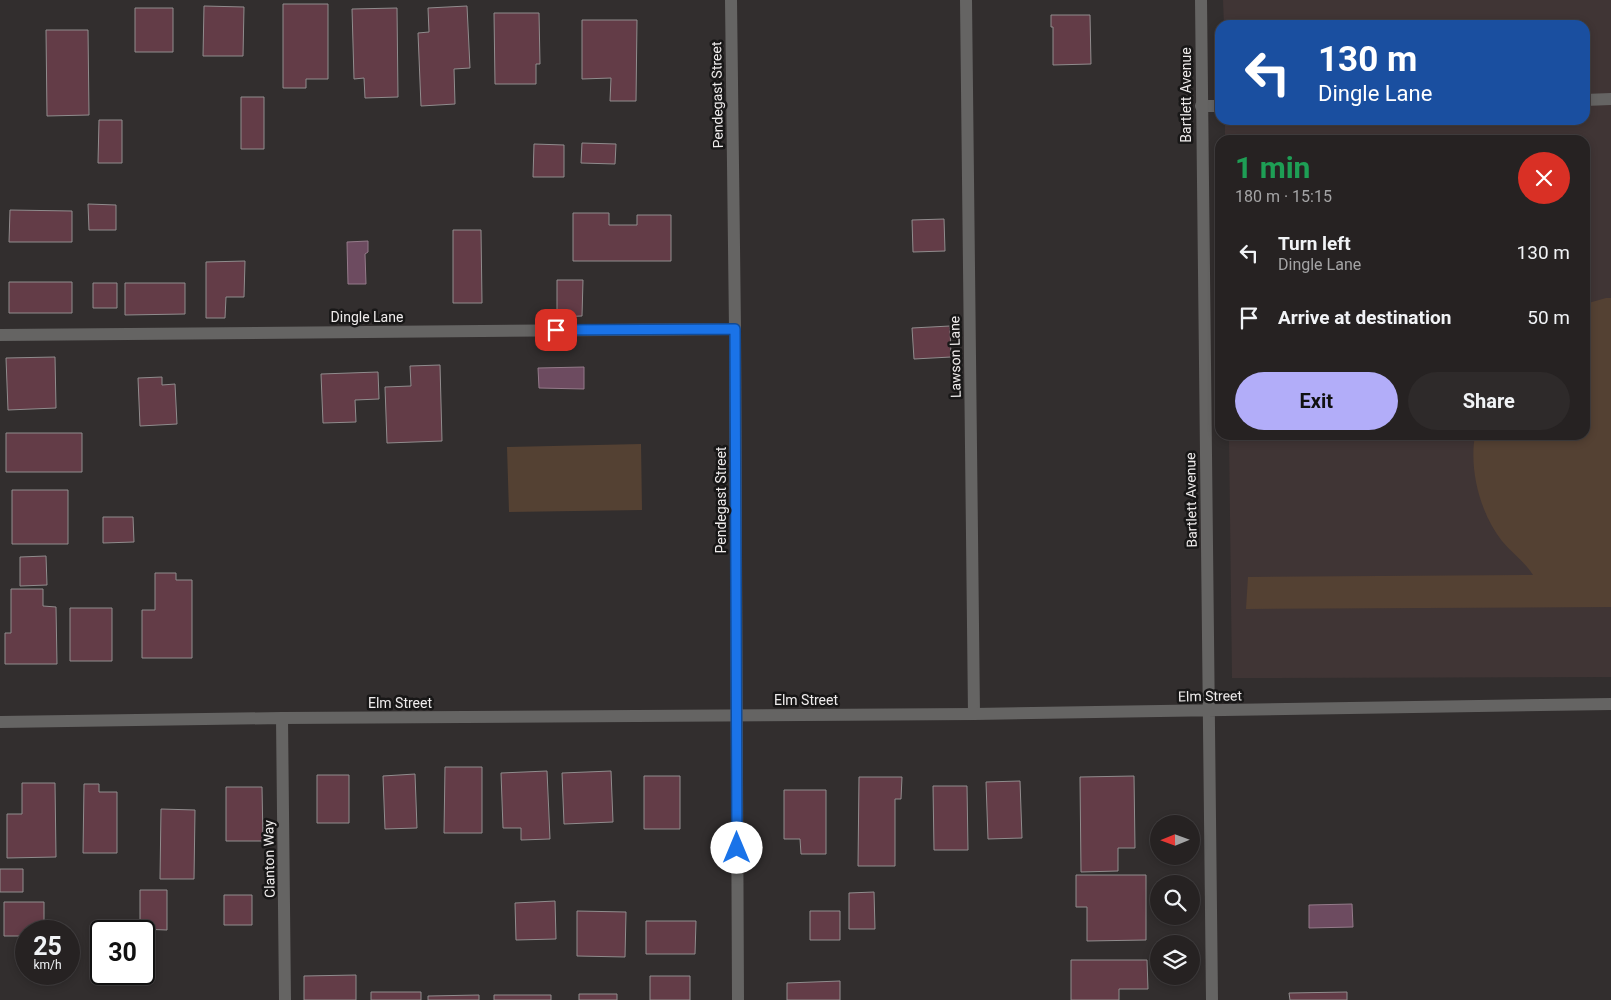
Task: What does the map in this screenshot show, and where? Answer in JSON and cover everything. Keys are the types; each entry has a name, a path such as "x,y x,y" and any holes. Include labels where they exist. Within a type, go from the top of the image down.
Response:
{"street":[{"name":"Pendegast Street","path":"731,0 735,329 738,1000"},
{"name":"Lawson Lane","path":"966,0 974,714"},
{"name":"Bartlett Avenue","path":"1201,0 1212,1000"},
{"path":"1590,100 1611,99"},
{"path":"1201,106 1215,106"},
{"name":"Dingle Lane","path":"0,334 735,329"},
{"name":"Elm Street","path":"0,722 282,718 974,714 1611,704"},
{"name":"Clanton Way","path":"282,718 285,1000"}],"shaded area":[{"path":"1223,0 1611,0 1611,677 1232,678 1229,440 1590,440 1590,135 1225,135 1225,125 1590,125 1590,20 1224,20"},
{"path":"368,241 368,252 365,254 366,284 348,284 347,242"},
{"path":"1611,298 1611,607 1246,609 1248,577 1533,575 1502,541 1488,518 1475,477 1475,440 1590,440 1590,303"},
{"path":"584,367 584,389 539,388 538,368"},
{"path":"641,444 642,510 509,512 507,447"},
{"path":"1352,904 1353,927 1309,928 1309,905"}],"building":[{"path":"283,4 328,4 328,79 306,79 306,88 283,88"},
{"path":"204,6 244,7 243,56 203,56"},
{"path":"467,6 470,68 454,69 455,104 421,106 418,33 429,32 428,8"},
{"path":"135,8 173,8 173,52 135,52"},
{"path":"397,8 398,97 365,98 364,78 354,79 352,9"},
{"path":"494,13 539,13 540,64 536,64 536,84 495,84"},
{"path":"1051,15 1090,15 1091,64 1053,65 1053,27 1051,27"},
{"path":"582,20 637,20 636,101 610,101 611,78 582,79"},
{"path":"46,30 88,30 89,115 47,116"},
{"path":"241,97 264,97 264,149 241,149"},
{"path":"99,120 122,120 122,163 98,163"},
{"path":"582,143 616,144 615,164 581,163"},
{"path":"534,144 564,145 564,177 533,177"},
{"path":"88,204 116,205 116,230 89,230"},
{"path":"10,210 72,211 72,242 9,242"},
{"path":"573,213 609,213 609,225 637,225 637,215 671,215 671,261 573,261"},
{"path":"944,219 945,251 913,252 912,220"},
{"path":"453,230 481,230 482,303 453,303"},
{"path":"245,261 244,297 226,297 225,318 206,318 206,262"},
{"path":"557,280 583,280 582,316 557,317"},
{"path":"9,282 72,282 72,313 9,313"},
{"path":"93,283 117,283 117,308 93,308"},
{"path":"125,283 185,283 185,314 125,315"},
{"path":"950,326 951,357 914,359 912,328"},
{"path":"55,357 56,408 8,410 6,358"},
{"path":"440,365 442,441 387,443 385,387 411,386 410,366"},
{"path":"378,372 379,399 355,400 356,422 323,423 321,374"},
{"path":"162,377 162,385 175,384 177,424 140,426 138,378"},
{"path":"6,433 82,433 82,472 6,472"},
{"path":"12,490 68,490 68,544 12,544"},
{"path":"103,517 133,517 134,542 103,543"},
{"path":"46,556 47,585 20,586 20,557"},
{"path":"155,573 176,573 176,580 192,580 192,658 142,658 142,610 155,610"},
{"path":"11,589 43,589 43,606 56,607 57,664 5,664 5,633 11,633"},
{"path":"70,608 112,608 112,661 70,661"},
{"path":"445,767 482,767 482,833 444,833"},
{"path":"547,771 550,839 521,840 521,828 503,828 501,773"},
{"path":"611,771 613,822 564,824 562,773"},
{"path":"415,774 417,828 385,829 383,776"},
{"path":"317,775 349,775 349,823 317,823"},
{"path":"644,776 680,776 680,829 644,829"},
{"path":"1134,776 1135,848 1118,848 1118,871 1081,872 1080,777"},
{"path":"859,777 902,777 901,799 895,799 895,866 858,866"},
{"path":"1020,781 1022,838 988,839 986,782"},
{"path":"22,783 55,783 56,857 7,858 7,814 22,814"},
{"path":"84,784 99,784 99,792 117,792 117,853 83,853"},
{"path":"933,786 967,786 968,850 934,850"},
{"path":"226,787 262,787 263,841 226,841"},
{"path":"784,790 826,790 826,854 801,854 800,839 784,839"},
{"path":"161,809 195,810 194,879 160,879"},
{"path":"0,869 23,869 23,892 0,892"},
{"path":"1076,875 1146,875 1146,940 1087,941 1087,907 1076,907"},
{"path":"140,890 167,890 167,930 155,930 155,920 140,920"},
{"path":"874,892 875,929 849,929 849,893"},
{"path":"224,895 252,895 252,925 224,925"},
{"path":"555,901 556,939 516,940 515,903"},
{"path":"4,902 44,902 44,920 15,920 15,936 4,936"},
{"path":"577,911 626,912 625,957 577,956"},
{"path":"810,911 840,911 840,940 810,940"},
{"path":"646,921 696,921 695,954 646,954"},
{"path":"1071,960 1147,960 1148,989 1119,989 1119,1000 1071,1000"},
{"path":"356,975 356,1000 304,1000 304,976"},
{"path":"650,976 690,976 690,1000 650,1000"},
{"path":"840,981 840,1000 787,1000 787,983"},
{"path":"371,992 421,992 421,1000 371,1000"},
{"path":"1347,992 1347,1000 1290,1000 1289,993"},
{"path":"579,994 617,994 617,1000 579,1000"},
{"path":"479,995 479,1000 428,1000 428,996"},
{"path":"494,995 551,995 551,1000 494,1000"}],"route":[{"path":"556,330 735,329 737,848"}]}
